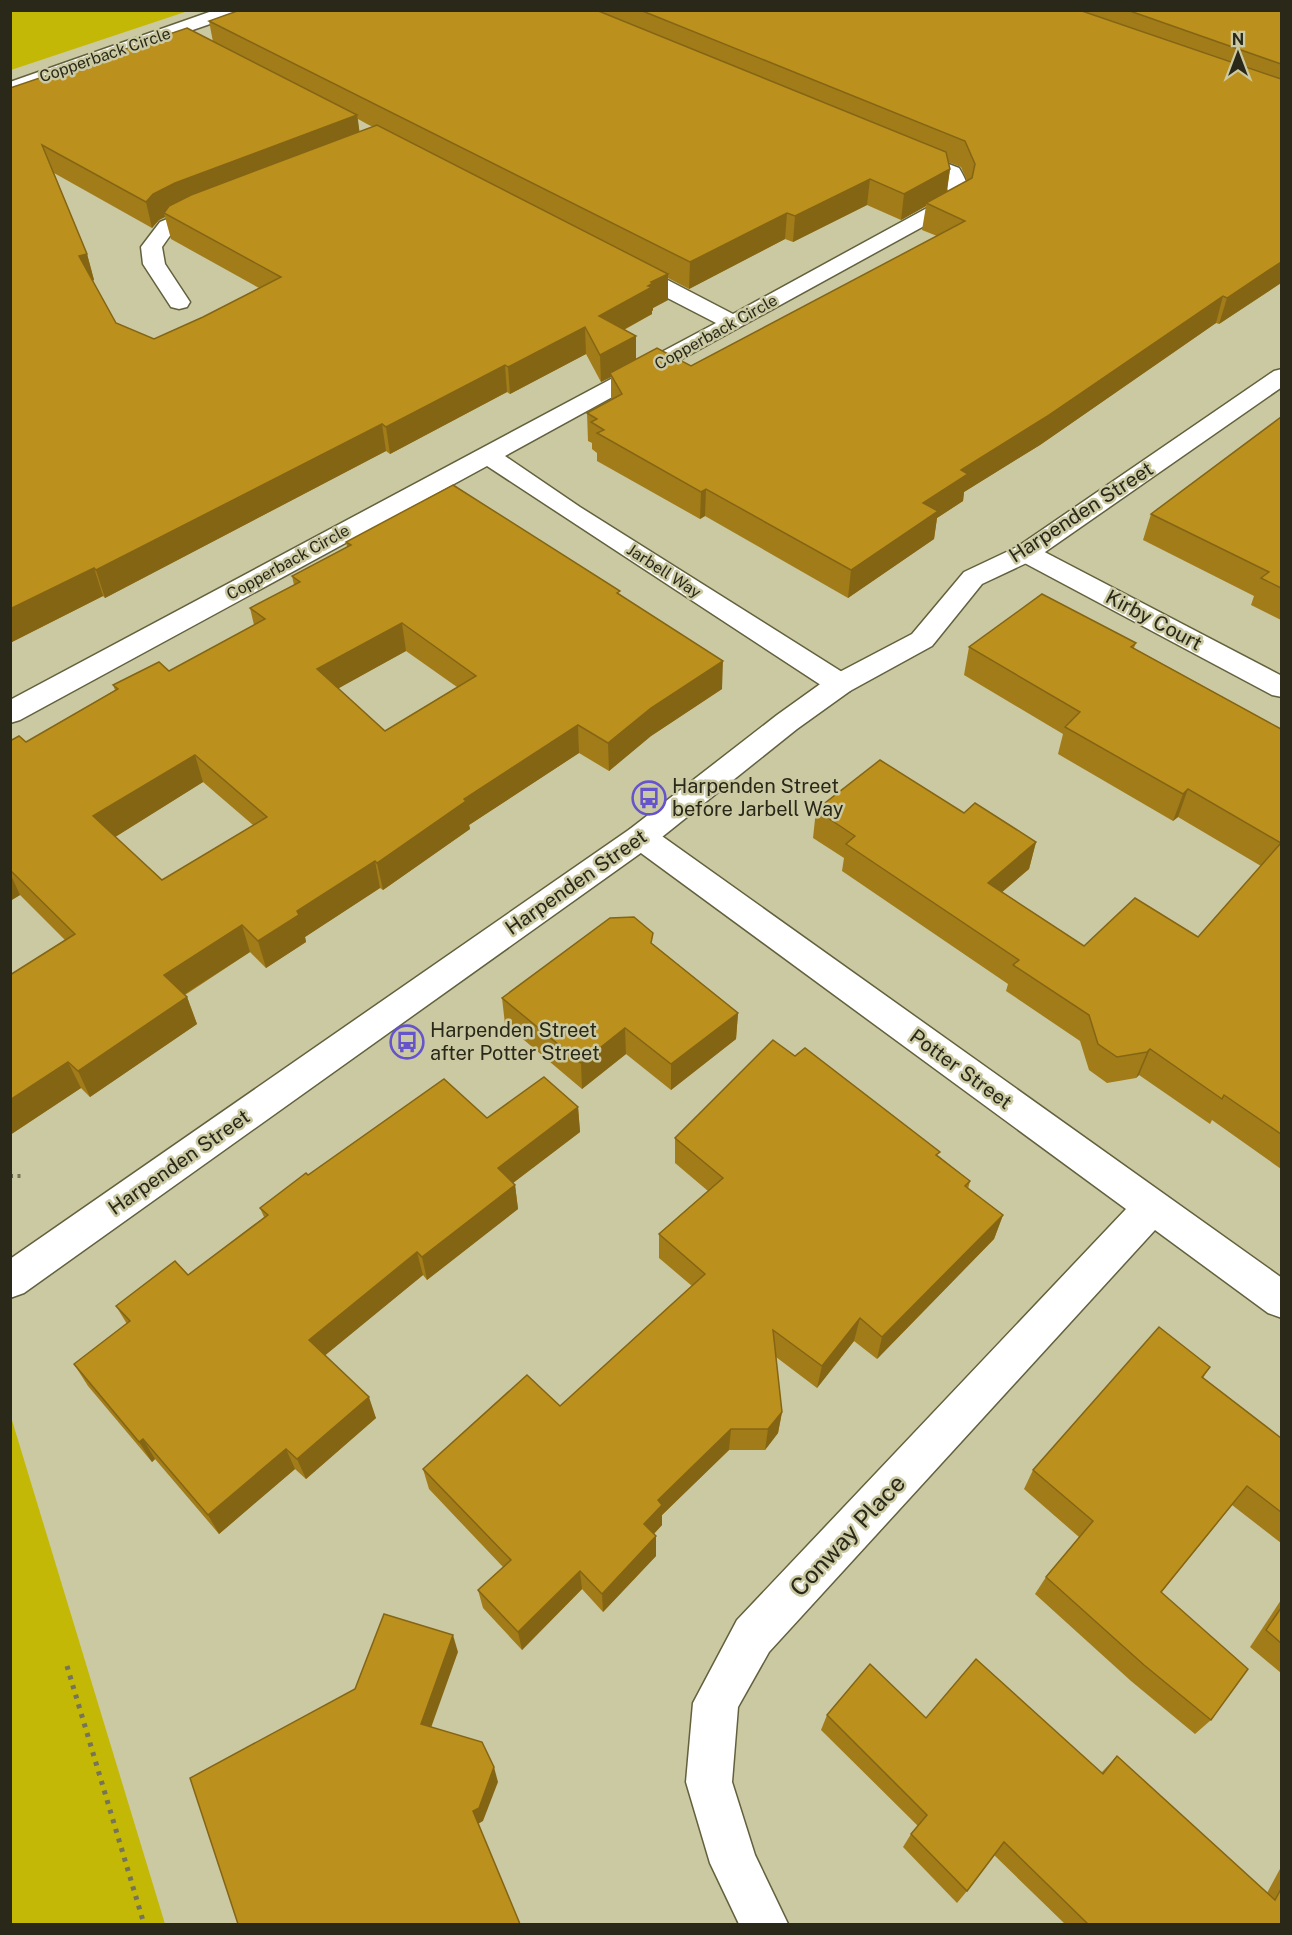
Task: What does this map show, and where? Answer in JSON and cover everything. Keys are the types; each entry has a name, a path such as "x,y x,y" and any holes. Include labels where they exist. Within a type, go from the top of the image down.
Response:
{"street":[{"name":"Copperback Circle","path":"10,88 233,10"},
{"path":"170,32 197,46"},
{"name":"Copperback Circle","path":"10,713 405,498 489,456 959,199 958,186 952,172 890,147"},
{"path":"179,302 154,264 151,247 167,226 227,201"},
{"path":"615,262 731,322"},
{"name":"Harpenden Street","path":"10,1281 641,837 787,722 840,684 922,640 973,579 1026,553 1281,376"},
{"name":"Jarbell Way","path":"489,456 571,512 840,684"},
{"name":"Kirby Court","path":"1026,553 1281,688"},
{"name":"Potter Street","path":"641,837 1281,1301"},
{"name":"Conway Place","path":"764,1924 734,1863 709,1782 716,1703 753,1635 1152,1207"}],"path":[{"path":"10,1176 24,1176"},
{"path":"67,1666 144,1924"}],"shaded area":[{"path":"11,10 188,10 188,11 11,70"},
{"path":"11,1417 165,1924 11,1924"}],"building":[{"path":"240,10 596,10 946,152 950,169 904,194 870,179 795,216 787,213 690,262 209,21"},
{"path":"640,10 1079,10 1281,79 1281,262 1227,298 1223,296 1046,417 961,470 968,474 923,503 938,511 851,570 706,489 701,492 597,433 604,430 591,422 597,419 587,413 622,394 610,373 657,348 691,366 965,221 926,203 972,178 975,164 965,141"},
{"path":"1127,10 1281,10 1281,64"},
{"path":"187,28 357,115 175,183 153,194 146,202 42,145 87,254 79,256 116,323 154,339 281,277 164,213 169,206 191,195 377,125 668,274 651,282 653,283 648,286 652,287 599,316 636,336 600,355 585,327 508,367 505,365 386,427 382,424 96,570 94,568 10,609 10,88"},
{"path":"1281,417 1281,588 1261,578 1269,572 1151,514"},
{"path":"453,485 620,591 617,593 723,661 651,708 608,743 578,725 464,799 466,801 377,863 375,861 297,911 299,915 258,941 242,925 164,975 187,997 78,1071 68,1062 10,1100 10,975 75,934 10,870 10,741 19,736 26,742 118,689 113,685 159,662 169,671 265,619 250,608 300,582 292,576 351,545 346,542","holes":["402,623 476,676 385,731 317,669","195,755 267,817 162,880 93,816"]},
{"path":"1042,594 1136,643 1131,647 1281,729 1281,843 1188,789 1183,794 1065,727 1080,712 969,647"},
{"path":"880,760 964,813 975,803 1036,842 988,883 1084,946 1135,898 1198,937 1281,843 1281,1134 1224,1095 1222,1099 1150,1049 1147,1052 1117,1057 1098,1044 1089,1015 1013,965 1019,960 846,844 855,836 816,810"},
{"path":"634,917 653,933 651,943 738,1013 671,1064 625,1028 581,1063 502,998 610,918"},
{"path":"773,1040 795,1056 805,1048 940,1152 936,1155 970,1181 965,1186 1003,1215 882,1337 860,1318 822,1366 773,1330 782,1412 768,1429 731,1429 658,1500 662,1505 644,1524 656,1536 602,1594 580,1571 518,1632 478,1590 511,1560 423,1469 527,1375 560,1406 705,1274 659,1234 723,1178 675,1138"},
{"path":"544,1077 578,1107 498,1168 515,1185 422,1257 417,1252 309,1340 369,1397 297,1459 286,1449 208,1515 143,1439 139,1442 74,1364 130,1321 116,1306 175,1261 188,1275 268,1215 260,1208 306,1173 308,1175 444,1079 487,1118"},
{"path":"1159,1327 1210,1367 1202,1377 1281,1438 1281,1512 1247,1486 1161,1592 1248,1669 1211,1720 1144,1665 1046,1577 1093,1521 1033,1470"},
{"path":"1281,1608 1281,1643 1266,1630"},
{"path":"384,1614 453,1635 421,1724 482,1742 494,1767 479,1808 473,1811 520,1924 238,1924 190,1778 355,1689"},
{"path":"976,1659 1103,1774 1117,1756 1275,1900 1281,1889 1281,1924 1088,1924 1004,1842 967,1891 911,1834 927,1815 827,1715 870,1664 926,1718"}],"place":[{"name":"Harpenden Street before Jarbell Way","path":"649,798"},
{"name":"Harpenden Street after Potter Street","path":"407,1042"}]}
